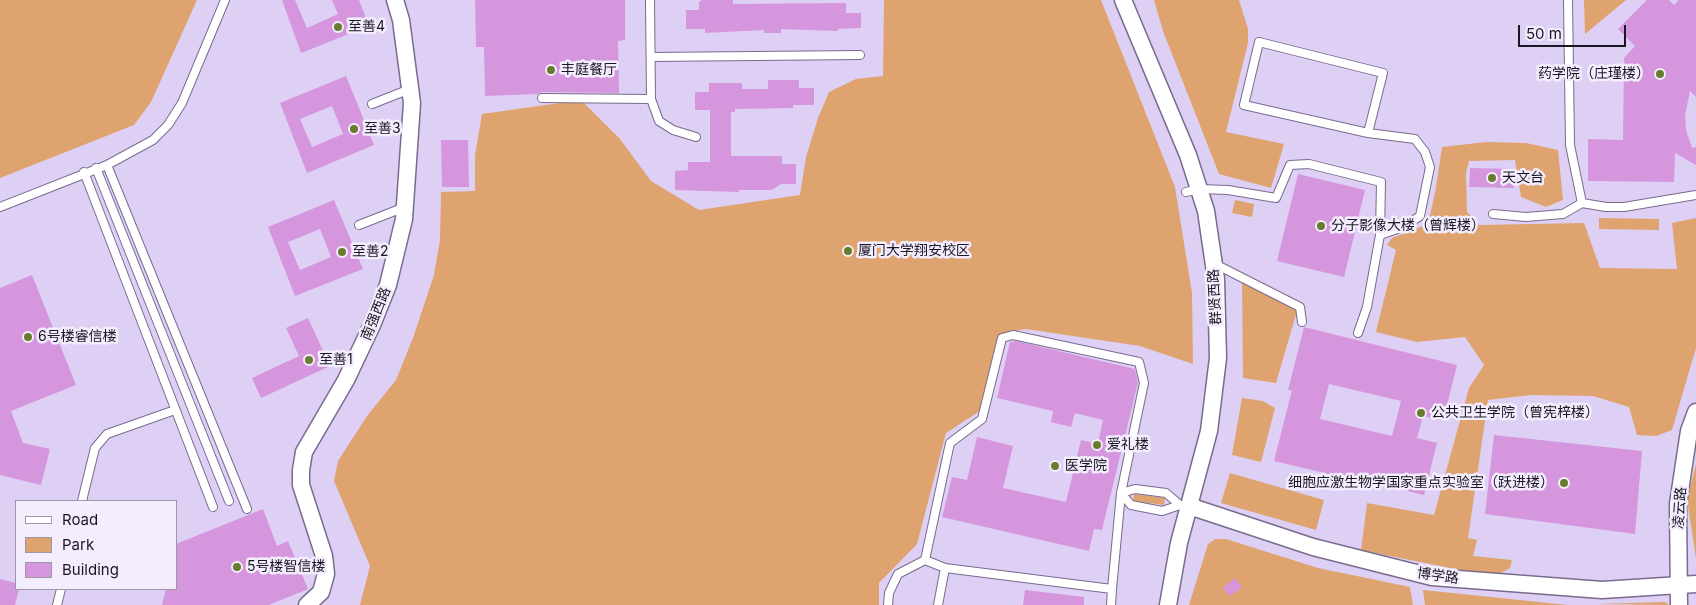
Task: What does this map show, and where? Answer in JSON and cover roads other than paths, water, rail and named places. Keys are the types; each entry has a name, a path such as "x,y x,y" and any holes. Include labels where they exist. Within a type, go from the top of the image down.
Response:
{"street":[{"name":"南强西路","path":"307,605 321,592 326,574 324,556 301,485 300,470 304,452 346,380 372,325 388,285 405,207 412,102 401,20 395,0"},
{"name":"群贤西路","path":"1122,0 1188,155 1192,191 1206,211 1214,264 1217,339 1216,385 1209,431 1184,506 1168,605"},
{"name":"凌云路","path":"1679,605 1678,504 1689,431 1696,412"},
{"name":"博学路","path":"1184,506 1313,547 1432,577 1602,590 1696,584"}],"lane":[{"path":"0,208 84,172 107,165 152,140 168,125 182,102 225,0"},
{"path":"650,0 651,99 659,121 673,130 696,137"},
{"path":"1568,0 1570,145 1582,203"},
{"path":"1368,133 1383,73 1259,42 1244,105 1368,133 1416,139 1425,152 1430,167 1420,216 1403,228 1380,235"},
{"path":"651,57 860,55"},
{"path":"372,104 410,89"},
{"path":"542,98 651,99"},
{"path":"1192,191 1228,190 1276,198 1290,165 1309,164 1381,182 1380,235 1367,307 1358,333"},
{"path":"107,165 247,509"},
{"path":"96,168 229,501"},
{"path":"84,172 213,507"},
{"path":"1493,214 1526,216 1563,214 1582,203 1606,207 1624,207 1696,195"},
{"path":"359,225 405,207"},
{"path":"117,260 130,255"},
{"path":"1214,264 1300,307 1302,322"},
{"path":"925,560 950,443 982,419 1002,338 1013,335 1139,362 1144,383 1121,493 1111,605"},
{"path":"170,396 185,392"},
{"path":"82,500 95,448 107,434 175,410"},
{"path":"1121,493 1134,488 1166,493 1184,506"},
{"path":"1121,493 1131,506 1162,511 1184,506"},
{"path":"888,605 889,593 898,574 925,560 946,568 1112,589"},
{"path":"938,605 946,568"},
{"path":"57,605 61,590"}],"place":[{"name":"至善4","path":"338,27"},
{"name":"丰庭餐厅","path":"551,70"},
{"name":"药学院（庄瑾楼）","path":"1660,74"},
{"name":"至善3","path":"354,129"},
{"name":"天文台","path":"1492,178"},
{"name":"分子影像大楼（曾辉楼）","path":"1321,226"},
{"name":"厦门大学翔安校区","path":"848,251"},
{"name":"至善2","path":"342,252"},
{"name":"6号楼睿信楼","path":"28,337"},
{"name":"至善1","path":"309,360"},
{"name":"公共卫生学院（曾宪梓楼）","path":"1421,413"},
{"name":"爱礼楼","path":"1097,445"},
{"name":"医学院","path":"1055,466"},
{"name":"细胞应激生物学国家重点实验室（跃进楼）","path":"1564,483"},
{"name":"5号楼智信楼","path":"237,567"}]}
